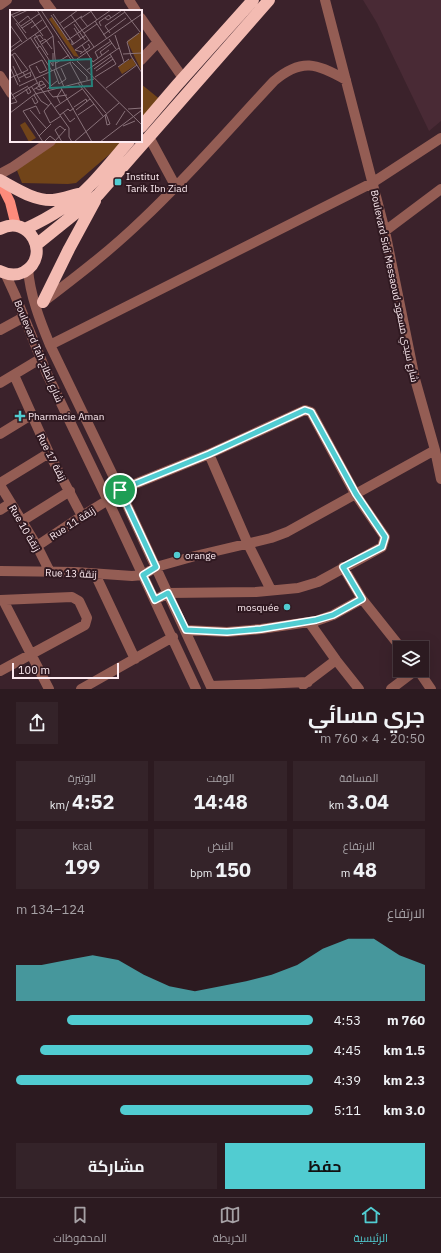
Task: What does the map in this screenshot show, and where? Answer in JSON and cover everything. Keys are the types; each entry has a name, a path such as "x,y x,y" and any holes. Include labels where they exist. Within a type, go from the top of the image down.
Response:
{"highway":[{"path":"142,126 253,0"},
{"path":"36,245 98,195 269,0"},
{"path":"20,228 64,208 82,193 128,142"},
{"path":"0,181 28,195 45,200 60,199 82,193"},
{"path":"40,304 98,195"},
{"path":"0,229 8,226 20,228 34,239 36,245 35,258 28,269 22,273 15,274 2,272"}],"main road":[{"path":"0,181 20,228"}],"street":[{"path":"0,5 7,0"},
{"path":"44,0 51,10"},
{"name":"Boulevard Sidi Messaoud شارع سيدي مسعود","path":"325,0 385,231 415,379 435,450 441,479"},
{"path":"142,20 183,78"},
{"path":"142,59 157,43"},
{"path":"40,304 77,276 141,221 176,187 284,72 296,66 312,65 329,70 346,80"},
{"path":"4,80 10,91"},
{"path":"149,137 176,187"},
{"path":"50,345 372,183 441,138"},
{"path":"0,174 50,142"},
{"path":"385,231 441,189"},
{"name":"Boulevard Tah شارع الطاح","path":"28,269 40,304 50,345 186,630 211,687"},
{"name":"Boulevard Tah شارع الطاح","path":"2,272 24,317 40,359 173,637 196,689"},
{"path":"0,330 24,317"},
{"path":"0,383 40,359"},
{"name":"Rue 17 زنقة","path":"14,375 49,453 82,516"},
{"path":"120,490 209,454 305,410 308,410 311,412 322,430 356,494 385,537 385,543 382,547 308,586 256,592 168,593 155,600"},
{"path":"0,434 31,415"},
{"path":"143,575 156,567 195,556 248,544 287,532 435,450"},
{"path":"0,484 49,453"},
{"path":"209,454 248,544 271,590"},
{"name":"Rue 10 زنقة","path":"0,484 37,546 50,572"},
{"path":"22,521 70,491"},
{"name":"Rue 11 زنقة","path":"37,546 108,500"},
{"path":"0,510 11,503"},
{"path":"343,567 362,599 395,641"},
{"name":"Rue 13 زنقة","path":"1,570 132,576 143,575"},
{"path":"95,574 135,659"},
{"path":"0,671 31,654 85,625 87,618 79,601 72,597 2,600 31,654 49,689"},
{"path":"186,630 227,632 309,622 333,615 362,599"},
{"path":"309,622 359,689"},
{"path":"81,689 173,637"},
{"path":"299,689 336,660"},
{"path":"391,689 407,677"},
{"path":"422,677 431,689"},
{"path":"211,687 308,682"}],"shaded area":[{"path":"363,0 441,0 441,121 429,131 377,23"},
{"path":"142,85 162,101 142,122"},
{"path":"51,142 124,142 76,183 22,183 16,168"}],"place":[{"name":"Institut Tarik Ibn Ziad","path":"118,182"},
{"name":"Pharmacie Aman","path":"20,416"},
{"name":"orange","path":"177,555"},
{"name":"mosquée","path":"287,607"}],"route":[{"path":"305,410 308,410 311,412 322,430 356,494 385,537 385,543 382,547 343,567 362,599 333,615 323,619 261,629 227,632 186,630 168,593 155,600 143,575 156,567 120,490 209,454 305,410"}]}
